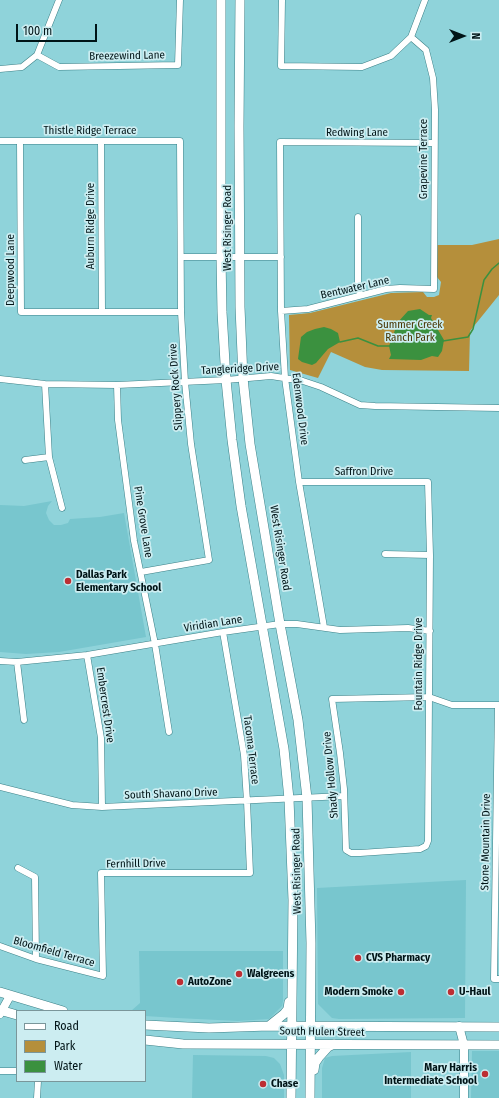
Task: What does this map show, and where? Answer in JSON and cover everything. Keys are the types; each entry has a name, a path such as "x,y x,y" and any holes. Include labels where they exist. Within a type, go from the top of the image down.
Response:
{"main road":[{"name":"West Risinger Road","path":"221,0 221,257 222,312 226,380 236,469 284,749 290,799 293,900 291,1098"},
{"name":"West Risinger Road","path":"240,0 238,126 240,307 243,378 250,444 280,624 298,720 307,798 310,899 310,1094"},
{"path":"220,126 238,126"},
{"path":"293,900 310,899"},
{"path":"269,1026 279,1019 288,1009 292,980"},
{"path":"0,992 59,1010"},
{"path":"1,1012 16,1015"},
{"path":"147,1025 147,1040"},
{"name":"South Hulen Street","path":"147,1025 208,1028 269,1026 499,1026"},
{"name":"South Hulen Street","path":"147,1040 183,1044 292,1043 499,1045"},
{"path":"310,1094 315,1063 324,1052 334,1044"}],"street":[{"path":"0,69 22,67 37,55 59,0"},
{"name":"Breezewind Lane","path":"37,55 60,67 178,65 180,0"},
{"path":"282,0 281,66 362,67 391,56 411,37 425,0"},
{"name":"Grapevine Terrace","path":"411,37 426,50 433,78 435,110 434,289"},
{"name":"Thistle Ridge Terrace","path":"0,141 180,141"},
{"name":"Deepwood Lane","path":"20,141 21,312 181,312"},
{"name":"Auburn Ridge Drive","path":"101,141 102,311"},
{"name":"Slippery Rock Drive","path":"141,572 209,560 191,444 185,382 181,312 180,141"},
{"name":"Redwing Lane","path":"280,142 434,143"},
{"name":"Edenwood Drive","path":"280,142 281,311 286,378 300,482 324,627"},
{"path":"358,217 358,283 360,295"},
{"path":"181,257 281,257"},
{"name":"Bentwater Lane","path":"281,311 308,309 386,289 434,289"},
{"name":"Tangleridge Drive","path":"0,379 45,384 117,385 226,380 271,376 303,381 321,387 360,405 499,408"},
{"path":"45,384 48,456 62,508"},
{"name":"Pine Grove Lane","path":"117,385 118,420 134,540 155,644 169,732"},
{"path":"25,460 48,456"},
{"name":"Saffron Drive","path":"300,482 428,482"},
{"name":"Fountain Ridge Drive","path":"346,850 351,853 360,854 420,849 426,846 428,840 430,555 428,482"},
{"path":"385,554 430,555"},
{"name":"Viridian Lane","path":"0,661 17,662 87,655 280,624 324,627 340,630 408,628 430,631"},
{"name":"Tacoma Terrace","path":"223,632 244,755 250,873"},
{"name":"Embercrest Drive","path":"87,655 101,738 102,807"},
{"path":"17,662 24,720"},
{"path":"430,697 452,705 498,705"},
{"name":"Shady Hollow Drive","path":"346,850 344,796 340,753 332,699 430,697"},
{"name":"Stone Mountain Drive","path":"497,979 498,705"},
{"name":"South Shavano Drive","path":"0,787 72,804 102,807 344,796"},
{"path":"18,868 35,877 36,959"},
{"name":"Fernhill Drive","path":"103,976 101,873 250,873"},
{"name":"Bloomfield Terrace","path":"0,946 36,959 103,976"},
{"path":"1,1012 10,996"},
{"path":"459,1026 464,1045 464,1098"},
{"path":"0,1071 16,1071"},
{"path":"37,1098 38,1082"}],"shaded area":[{"name":"Dallas Park Elementary School","path":"52,501 48,506 46,513 49,520 54,525 68,523 70,519 100,517 124,513 146,637 59,652 26,654 0,652 0,505 24,506"},
{"path":"466,880 465,1018 339,1019 332,1018 318,1004 317,888"},
{"path":"139,951 283,951 282,1006 269,1019 238,1021 146,1016 146,1010 132,1010 140,1003"},
{"name":"Mary Harris Intermediate School","path":"472,1051 499,1051 499,1098 471,1098"},
{"path":"411,1052 411,1098 322,1098 322,1068 325,1058 332,1056"},
{"path":"193,1055 266,1056 274,1058 280,1064 284,1075 284,1098 192,1098"}],"green space":[{"name":"Summer Creek Ranch Park","path":"499,239 499,295 470,331 469,371 382,370 365,367 331,352 318,378 290,370 289,315 310,313 391,293 423,292 427,297 434,297 439,295 441,282 437,277 437,245 472,245"}],"water":[{"path":"420,309 429,315 432,315 431,318 444,340 442,351 438,357 432,356 421,360 389,359 391,355 389,346 398,322 408,311"},
{"path":"324,327 338,333 340,342 328,349 316,363 312,365 302,362 298,359 301,337 307,332"}],"waterway":[{"path":"443,341 468,337 473,329 484,280 492,269 499,263"},
{"path":"340,342 358,338 378,346 390,346"}],"place":[{"name":"Dallas Park Elementary School","path":"68,581"},
{"name":"CVS Pharmacy","path":"358,958"},
{"name":"Walgreens","path":"239,974"},
{"name":"AutoZone","path":"180,982"},
{"name":"Modern Smoke","path":"401,992"},
{"name":"U-Haul","path":"451,992"},
{"name":"Mary Harris Intermediate School","path":"485,1074"},
{"name":"Chase","path":"263,1084"}]}
